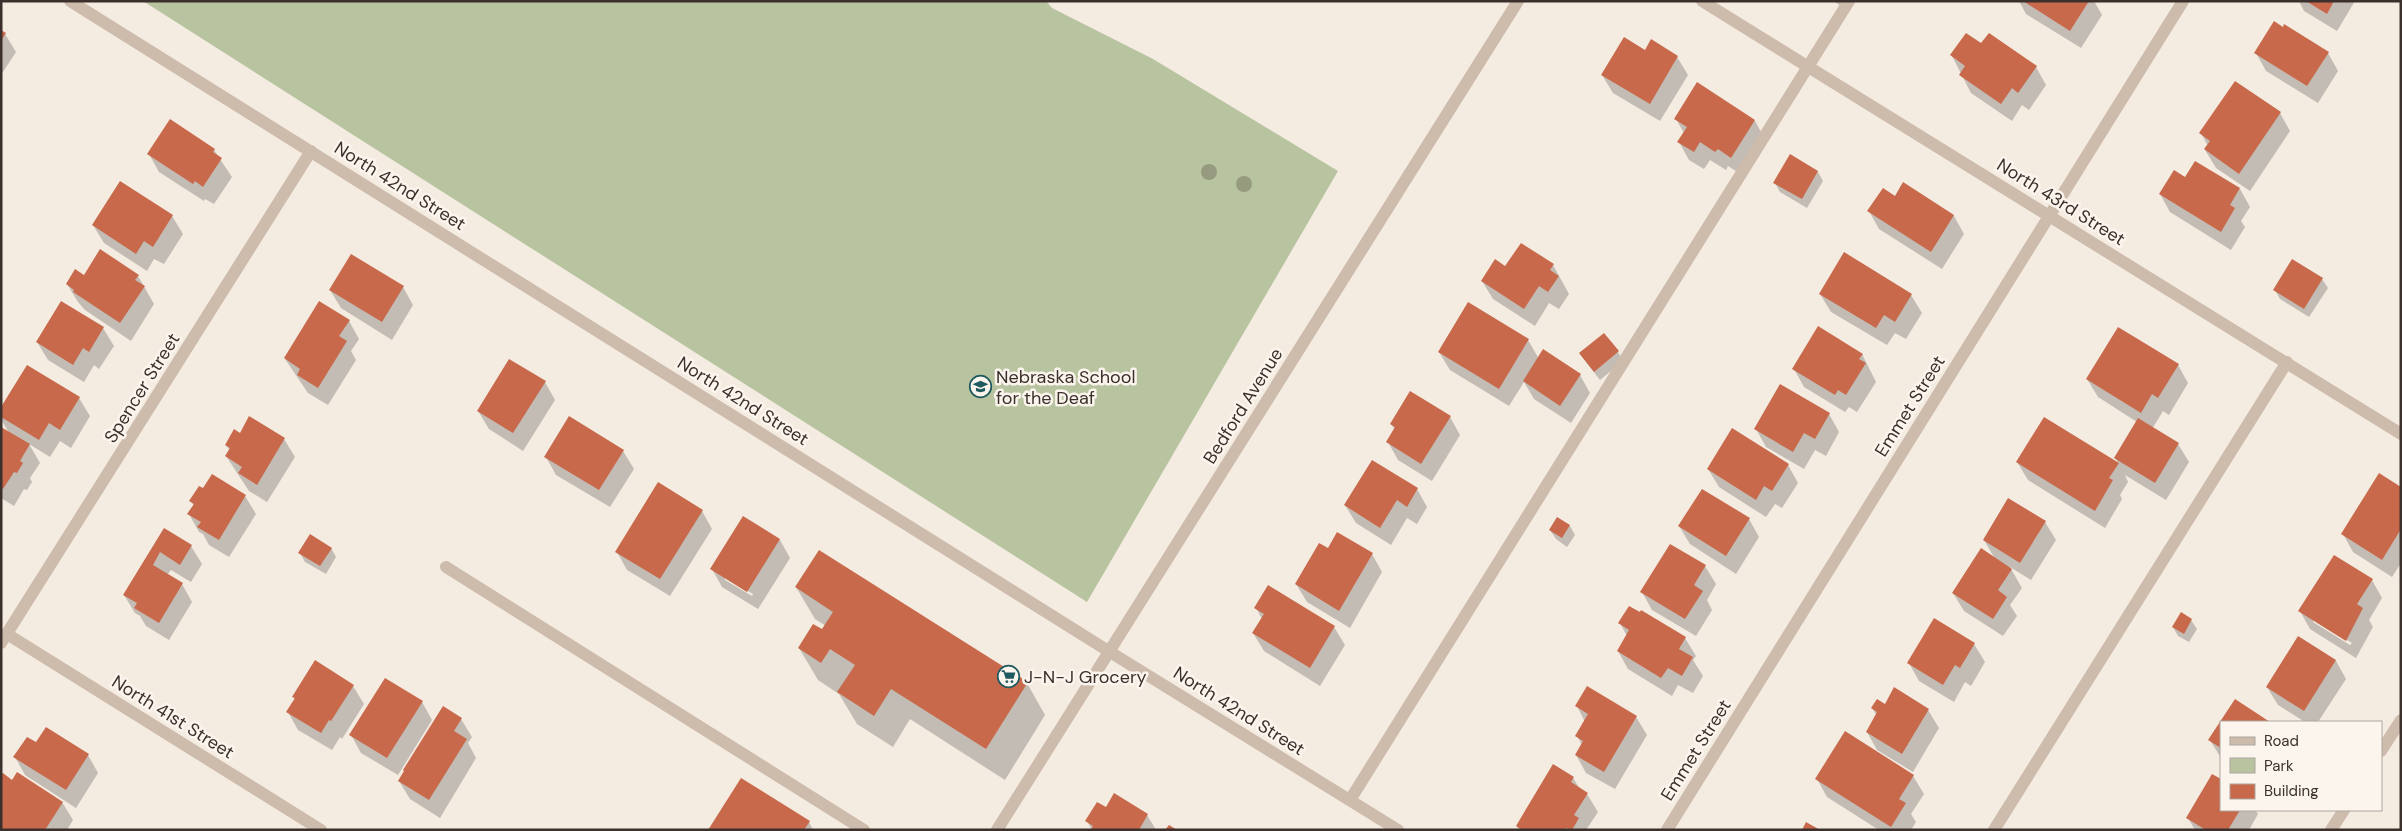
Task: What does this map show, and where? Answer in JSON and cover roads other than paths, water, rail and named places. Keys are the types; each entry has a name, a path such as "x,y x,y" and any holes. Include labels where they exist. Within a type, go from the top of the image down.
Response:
{"street":[{"name":"North 42nd Street","path":"70,1 1110,652 1398,830"},
{"name":"Bedford Avenue","path":"998,830 1518,1"},
{"name":"North 43rd Street","path":"1702,1 2401,434"},
{"path":"1350,800 1849,1"},
{"name":"Emmet Street","path":"1667,830 2183,1"},
{"name":"Spencer Street","path":"4,638 312,151"},
{"path":"1994,830 2287,362"},
{"path":"446,568 864,830"},
{"name":"North 41st Street","path":"4,638 321,830"},
{"path":"2382,749 2401,720"},
{"path":"2331,830 2343,811"}],"place":[{"name":"Nebraska School for the Deaf","path":"980,387"},
{"name":"J-N-J Grocery","path":"1008,677"}]}
